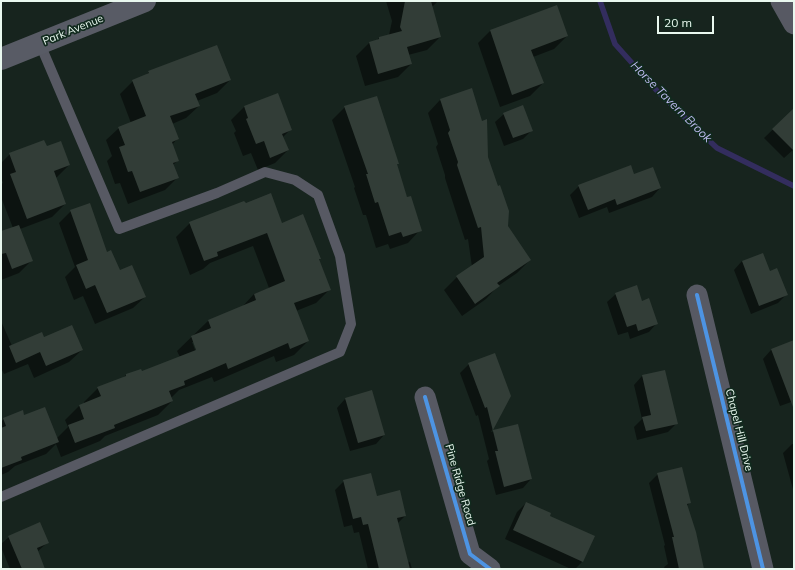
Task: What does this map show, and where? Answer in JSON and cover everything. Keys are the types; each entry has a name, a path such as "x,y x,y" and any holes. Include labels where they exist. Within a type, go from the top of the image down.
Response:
{"main road":[{"name":"Park Avenue","path":"1,59 40,44 121,6 145,1"}],"street":[{"path":"781,1 794,24"},
{"name":"Chapel Hill Drive","path":"697,296 763,569"},
{"name":"Pine Ridge Road","path":"425,397 470,554 490,569"}],"lane":[{"path":"1,497 340,352 351,324 340,256 318,195 295,180 265,172 217,193 119,229 40,44"}],"building":[{"path":"405,1 431,1 441,37 407,47 412,64 378,74 369,42 379,39 379,37 402,31 400,27"},
{"path":"557,5 568,36 531,50 544,83 512,95 490,30"},
{"path":"217,45 231,80 195,94 200,106 170,116 179,139 172,142 179,161 173,163 179,178 140,192 132,171 128,172 119,147 125,145 118,127 146,116 132,80 149,73 148,71"},
{"path":"472,88 482,121 487,119 488,157 509,211 508,226 531,260 497,283 500,286 475,304 456,276 484,257 481,227 478,228 457,165 458,162 448,133 450,130 440,99"},
{"path":"278,93 292,130 282,134 289,150 270,158 264,141 256,144 246,119 248,118 244,106"},
{"path":"377,96 399,164 397,164 407,197 411,196 422,231 403,237 401,232 389,236 378,202 375,203 366,174 368,174 344,106"},
{"path":"523,105 533,131 513,138 503,113"},
{"path":"794,108 794,151 772,129"},
{"path":"44,140 47,146 61,141 70,165 54,171 66,204 27,219 10,174 16,172 9,153"},
{"path":"631,165 634,174 653,167 661,188 617,205 615,199 588,210 578,185"},
{"path":"271,193 282,223 303,214 321,259 319,259 331,290 294,303 309,341 290,349 288,343 228,369 226,363 184,381 185,385 169,391 173,401 114,425 115,428 75,443 68,425 84,419 79,405 101,396 97,387 126,376 126,374 141,369 142,371 196,350 191,336 211,328 208,320 256,300 254,294 285,281 267,233 217,252 218,256 204,261 189,222 244,201 246,203"},
{"path":"90,203 107,252 111,250 120,270 132,265 146,297 107,313 95,285 86,289 76,265 88,260 70,210"},
{"path":"19,225 33,261 12,269 6,253 1,254 1,231"},
{"path":"763,253 770,271 777,268 788,295 759,306 742,261"},
{"path":"637,285 642,301 649,298 658,324 638,331 636,324 627,327 615,293"},
{"path":"72,325 83,350 46,366 40,352 16,363 9,346 42,332 44,337"},
{"path":"794,340 794,407 793,407 771,349"},
{"path":"495,353 511,396 493,430 518,424 532,479 504,487 495,451 498,451 487,407 485,408 468,363"},
{"path":"665,370 678,424 646,431 642,417 651,415 642,375"},
{"path":"372,390 385,435 358,443 345,398"},
{"path":"45,407 59,442 21,457 22,460 1,468 1,428 6,426 3,418 23,410 24,415"},
{"path":"682,467 691,503 687,504 696,532 704,569 679,569 672,537 674,537 657,473"},
{"path":"371,473 377,496 400,490 406,516 397,518 410,569 379,569 368,524 363,525 361,517 353,519 343,480"},
{"path":"526,502 551,513 550,516 595,536 583,562 513,530"},
{"path":"40,522 49,543 37,548 45,569 22,569 8,536"}],"waterway":[{"name":"Horse Tavern Brook","path":"600,1 615,44 658,92 717,148 794,186"}],"cycle path":[{"path":"697,295 763,569"},
{"path":"425,397 470,554 490,569"}]}
